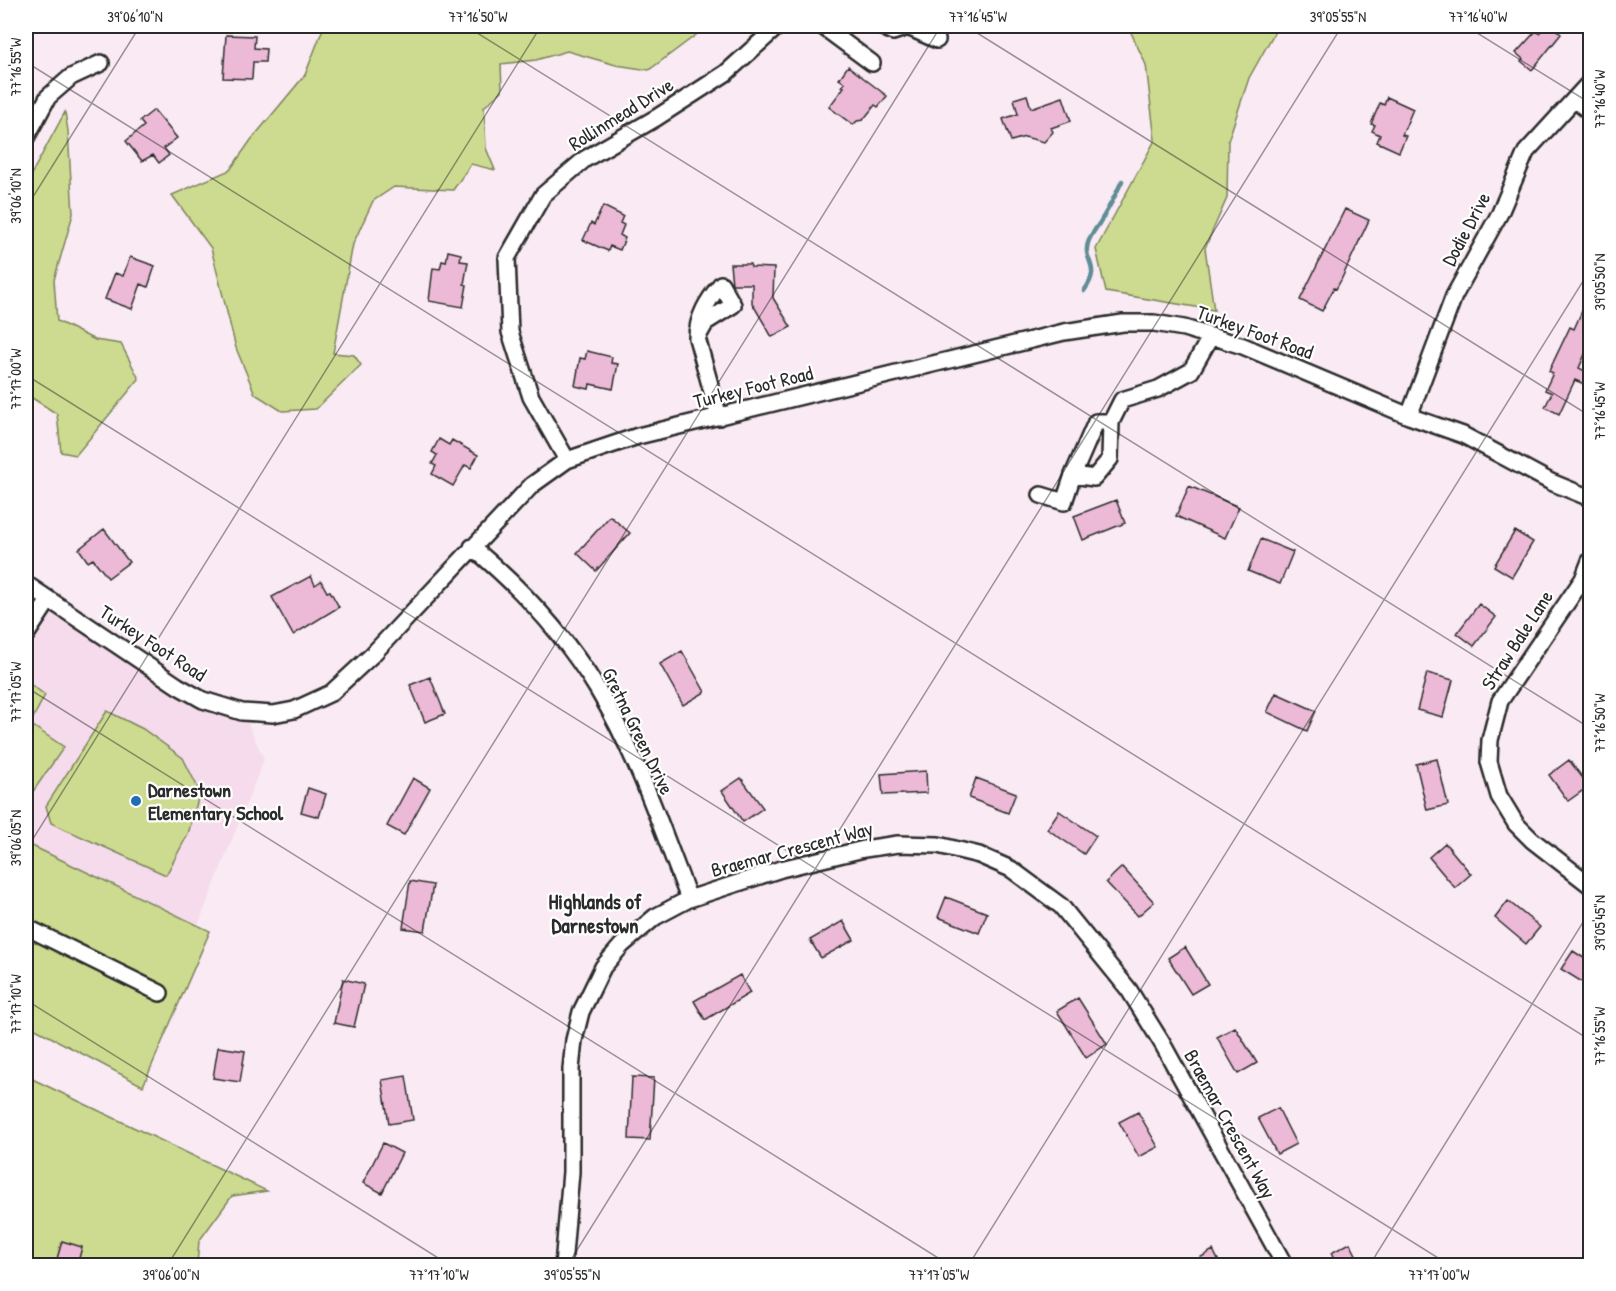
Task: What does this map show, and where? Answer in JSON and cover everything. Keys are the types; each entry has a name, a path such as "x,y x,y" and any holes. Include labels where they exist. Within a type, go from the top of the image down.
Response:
{"street":[{"name":"Rollinmead Drive","path":"567,460 531,397 510,332 507,258 543,195 585,159 656,118 726,73 778,26"},
{"path":"822,26 872,63"},
{"path":"880,26 893,32 908,27 937,40"},
{"path":"26,138 48,97 71,77 101,63"},
{"name":"Dodie Drive","path":"1409,416 1454,296 1500,213 1526,152 1590,82"},
{"path":"1575,100 1590,112"},
{"name":"Turkey Foot Road","path":"26,584 178,686 203,700 242,712 273,714 294,710 331,693 371,656 532,485 567,460 638,436 1076,330 1123,322 1154,323 1184,328 1243,346 1409,416 1463,435 1551,482 1590,498"},
{"path":"1073,475 1094,478 1110,459 1111,422 1122,400 1158,389 1191,371 1210,336"},
{"path":"697,338 719,417"},
{"path":"1041,495 1064,502 1096,422 1111,422"},
{"name":"Gretna Green Drive","path":"472,547 506,575 530,599 565,641 598,690 636,765 689,899"},
{"name":"Straw Bale Lane","path":"1590,561 1583,579 1500,700 1490,740 1489,762 1499,796 1516,824 1532,840 1590,885"},
{"path":"26,635 49,600"},
{"name":"Braemar Crescent Way","path":"563,1266 571,1172 573,1040 581,1012 603,967 622,945 655,917 689,899 781,869 864,849 898,844 938,845 979,855 1011,868 1061,906 1129,990 1162,1043 1285,1266"},
{"path":"26,927 160,993"}],"shaded area":[{"name":"Darnestown Elementary School","path":"26,592 190,705 246,720 264,759 198,925 26,843"}],"green space":[{"path":"324,26 708,26 649,70 616,65 567,51 536,60 501,64 502,91 484,107 486,148 495,170 471,164 453,190 394,187 373,201 353,244 333,353 354,355 361,365 316,409 282,411 255,394 236,348 211,248 172,195 230,170 251,140 305,75"},
{"path":"1128,26 1278,26 1249,78 1228,141 1227,198 1205,248 1214,310 1106,292 1096,249 1155,140 1146,65"},
{"path":"65,112 73,214 54,280 57,321 95,340 121,344 139,379 76,455 61,452 57,414 26,394 26,184"},
{"path":"26,681 45,695 30,724 64,747 27,800 26,799"},
{"path":"107,711 143,729 183,758 200,792 188,834 166,875 51,823 46,806"},
{"path":"26,843 210,931 143,1086 26,1024"},
{"path":"26,1076 267,1191 232,1196 199,1241 197,1265 26,1265"}],"building":[{"path":"1546,26 1552,26 1561,34 1532,70 1521,61 1523,59 1516,53 1536,31 1539,33"},
{"path":"226,35 255,36 254,48 266,49 265,62 253,62 252,79 223,78"},
{"path":"848,66 887,96 878,107 875,105 863,120 853,125 829,107 844,87 842,86 845,83 839,79"},
{"path":"1027,95 1031,108 1063,97 1071,121 1051,128 1053,132 1044,142 1025,137 1011,141 1003,119 1018,114 1014,99"},
{"path":"1387,97 1413,109 1402,135 1406,136 1399,152 1377,142 1380,135 1372,131 1375,125 1371,124 1380,103 1384,105"},
{"path":"154,110 177,138 164,148 169,155 159,163 153,155 142,161 126,141 144,126 140,121"},
{"path":"603,206 623,216 620,223 624,225 620,235 625,238 620,250 610,246 608,251 583,240 591,223 594,225"},
{"path":"1345,209 1369,220 1341,280 1322,311 1300,300"},
{"path":"448,251 461,254 460,261 468,262 463,307 429,301 433,268 440,269 442,261 446,262"},
{"path":"130,257 155,266 148,287 141,284 132,309 105,299 115,273 123,276"},
{"path":"730,264 750,264 751,267 774,268 773,298 791,327 772,337 752,303 752,284 732,284"},
{"path":"1590,293 1590,343 1579,368 1589,373 1584,384 1575,380 1559,414 1545,407 1552,393 1545,390 1553,373 1549,371 1570,327 1574,329"},
{"path":"587,351 612,357 611,363 618,364 613,389 590,384 589,389 575,386 580,358 585,359"},
{"path":"439,439 449,445 452,440 478,455 471,468 465,465 453,486 432,474 436,466 432,464 437,455 432,452"},
{"path":"1189,486 1239,507 1225,538 1176,516"},
{"path":"1116,500 1125,523 1083,540 1074,516"},
{"path":"610,516 630,533 596,571 577,553"},
{"path":"104,529 129,562 108,578 93,559 88,562 79,549"},
{"path":"1515,531 1533,542 1512,577 1494,566"},
{"path":"1261,539 1293,552 1280,584 1248,571"},
{"path":"311,576 315,585 321,581 339,607 293,635 272,597"},
{"path":"1479,604 1496,617 1474,646 1457,633"},
{"path":"682,651 705,692 683,705 660,664"},
{"path":"1427,673 1453,680 1443,717 1417,710"},
{"path":"430,677 445,714 425,722 410,685"},
{"path":"1276,693 1316,711 1307,731 1267,712"},
{"path":"1437,759 1448,805 1427,810 1416,764"},
{"path":"1569,760 1589,786 1568,801 1549,775"},
{"path":"926,771 927,793 883,795 881,774"},
{"path":"413,778 430,788 404,835 387,826"},
{"path":"741,778 763,808 743,822 722,791"},
{"path":"976,778 1016,793 1008,813 969,798"},
{"path":"308,788 326,794 319,817 301,812"},
{"path":"1059,811 1096,836 1084,854 1047,829"},
{"path":"1445,843 1471,874 1455,888 1429,857"},
{"path":"1122,867 1154,902 1138,916 1106,882"},
{"path":"410,881 433,885 425,931 403,928"},
{"path":"946,897 987,913 979,933 938,917"},
{"path":"1508,901 1540,927 1526,944 1495,918"},
{"path":"843,921 854,940 821,958 810,940"},
{"path":"1185,947 1208,984 1191,994 1168,958"},
{"path":"1573,951 1590,962 1590,987 1561,969"},
{"path":"740,975 750,993 705,1020 694,1001"},
{"path":"343,979 364,984 354,1027 334,1023"},
{"path":"1078,998 1107,1044 1086,1058 1057,1011"},
{"path":"1235,1027 1257,1063 1238,1074 1217,1037"},
{"path":"218,1047 245,1051 240,1082 213,1078"},
{"path":"406,1076 413,1120 389,1124 382,1080"},
{"path":"632,1077 654,1078 650,1140 629,1139"},
{"path":"1278,1108 1296,1144 1277,1154 1258,1118"},
{"path":"1138,1112 1158,1147 1139,1157 1119,1122"},
{"path":"383,1143 402,1153 382,1193 363,1183"},
{"path":"62,1241 82,1247 77,1266 55,1266"},
{"path":"1350,1243 1362,1266 1337,1266 1331,1253"},
{"path":"1213,1250 1221,1266 1186,1266"}],"waterway":[{"path":"1084,291 1092,275 1087,249 1089,240 1122,181"}],"place":[{"name":"Darnestown Elementary School","path":"136,801"}],"district":[{"name":"Highlands of Darnestown","path":"595,914"}]}
